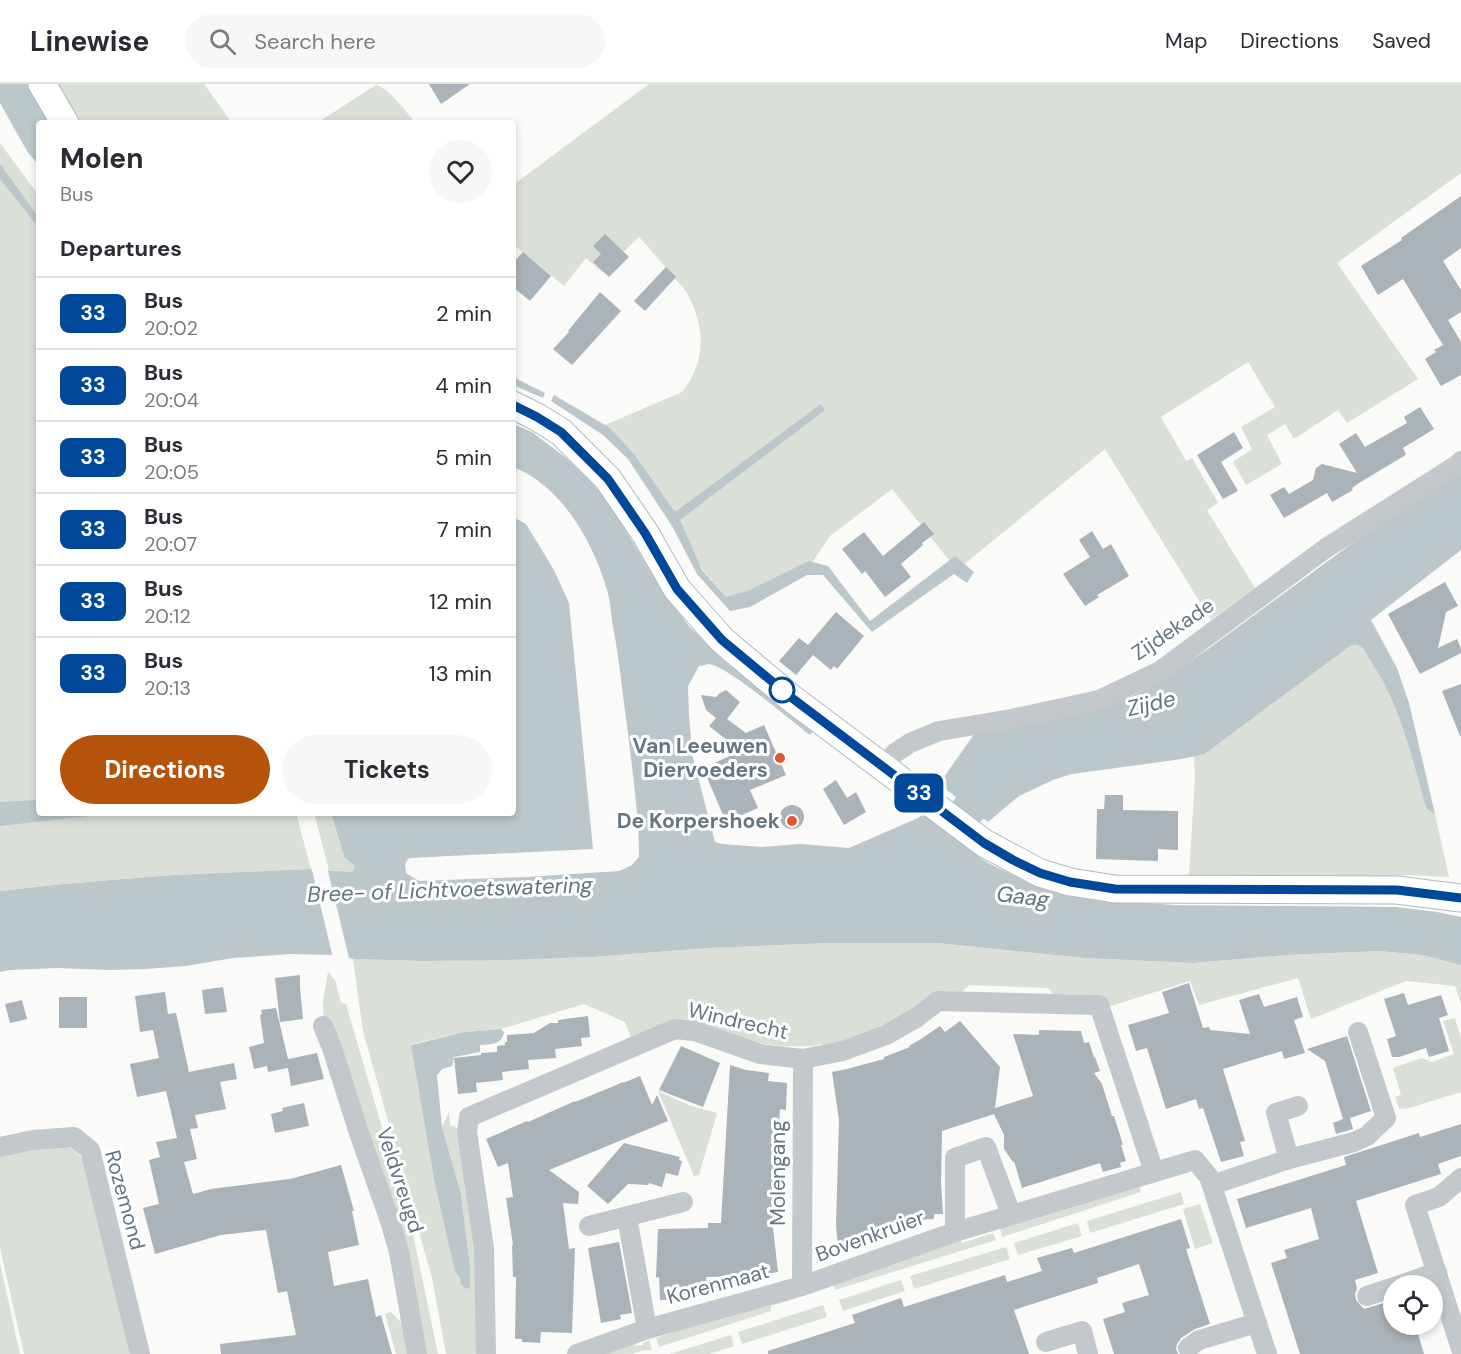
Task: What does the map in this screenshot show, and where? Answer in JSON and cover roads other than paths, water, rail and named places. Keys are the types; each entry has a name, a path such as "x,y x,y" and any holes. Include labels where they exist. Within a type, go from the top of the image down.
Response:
{"main road":[{"path":"42,84 63,120"},
{"path":"516,406 561,432 608,479 645,533 677,589 722,640 792,698 882,767 984,843 1013,860 1040,873 1070,882 1115,889 1397,890 1461,898"}],"street":[{"name":"Zijdekade","path":"882,767 895,753 910,743 939,731 1011,719 1099,700 1160,671 1326,548 1457,465 1461,460"},
{"name":"Windrecht","path":"486,1354 484,1248 467,1132 469,1117 675,1029 695,1031 760,1054 802,1059 843,1051 886,1035 916,1018 938,1001 1099,1005 1154,1172"},
{"name":"Veldvreugd","path":"323,1026 399,1252 417,1354"},
{"path":"1212,1185 1289,1159 1354,1142 1367,1136 1386,1118 1359,1032"},
{"name":"Molengang","path":"802,1059 802,1286"},
{"path":"1289,1159 1276,1113 1298,1106"},
{"name":"Rozemond","path":"0,1147 33,1140 74,1137 90,1150 140,1354"},
{"name":"Bovenkruier","path":"955,1232 955,1158 986,1147 1011,1214"},
{"path":"1154,1172 1195,1160 1209,1177 1267,1354"},
{"name":"Bovenkruier","path":"802,1286 955,1232 1154,1172"},
{"path":"1461,1178 1439,1197 1415,1205 1461,1349"},
{"path":"589,1226 683,1202"},
{"name":"Korenmaat","path":"627,1217 647,1329"},
{"path":"1428,1275 1437,1272"},
{"name":"Korenmaat","path":"577,1354 647,1329 802,1286"},
{"path":"1367,1296 1383,1290"},
{"path":"1188,1348 1199,1340 1257,1323"},
{"path":"1046,1342 1082,1331 1088,1354"}],"water":[{"path":"0,84 31,84 49,120 36,120 36,162 27,151 0,103"},
{"path":"0,164 36,214 36,224 0,179"},
{"path":"516,378 545,393 543,398 516,386"},
{"path":"554,395 610,428 634,454 675,512 821,404 825,410 680,520 702,570 726,597 750,590 809,561 828,566 870,621 955,556 974,572 967,583 954,574 872,632 823,575 807,575 750,607 730,611 697,574 672,526 628,459 603,435 551,401"},
{"path":"516,425 532,432 566,458 608,501 663,592 689,626 724,661 814,730 810,735 718,667 709,664 699,666 688,686 692,754 715,842 762,847 800,844 849,848 923,814 938,825 956,797 939,784 975,733 1097,707 1132,696 1165,678 1208,649 1354,542 1461,472 1461,550 1371,620 1397,668 1409,703 1435,814 1426,808 1404,732 1389,695 1364,650 1355,645 1350,646 1205,754 1072,774 1053,780 1019,796 988,822 982,820 965,846 988,863 1023,880 1090,899 1174,905 1396,907 1461,917 1461,965 1422,955 1379,951 1286,955 1193,963 1085,958 937,943 831,943 504,960 423,961 292,954 233,958 186,966 146,969 58,968 0,972 0,891 173,875 311,869 352,872 355,866 345,858 332,816 516,816 516,519 526,524 554,570 569,603 593,849 409,858 405,864 406,873 419,881 619,871 632,865 639,857 637,808 608,594 593,553 573,518 546,487 516,468"},
{"path":"36,800 36,816 89,816 0,826 0,802"},
{"path":"501,1029 504,1032 498,1042 480,1045 480,1052 454,1057 452,1066 442,1069 437,1075 442,1127 461,1194 470,1266 470,1288 466,1289 461,1285 460,1278 455,1271 435,1184 411,1045 465,1032"}],"place":[{"name":"Van Leeuwen Diervoeders","path":"780,758"},
{"name":"De Korpershoek","path":"792,821"}],"water label":[{"name":"Zijde","path":"1151,703"},
{"name":"Bree- of Lichtvoetswatering","path":"450,889"},
{"name":"Gaag","path":"1023,896"}]}
